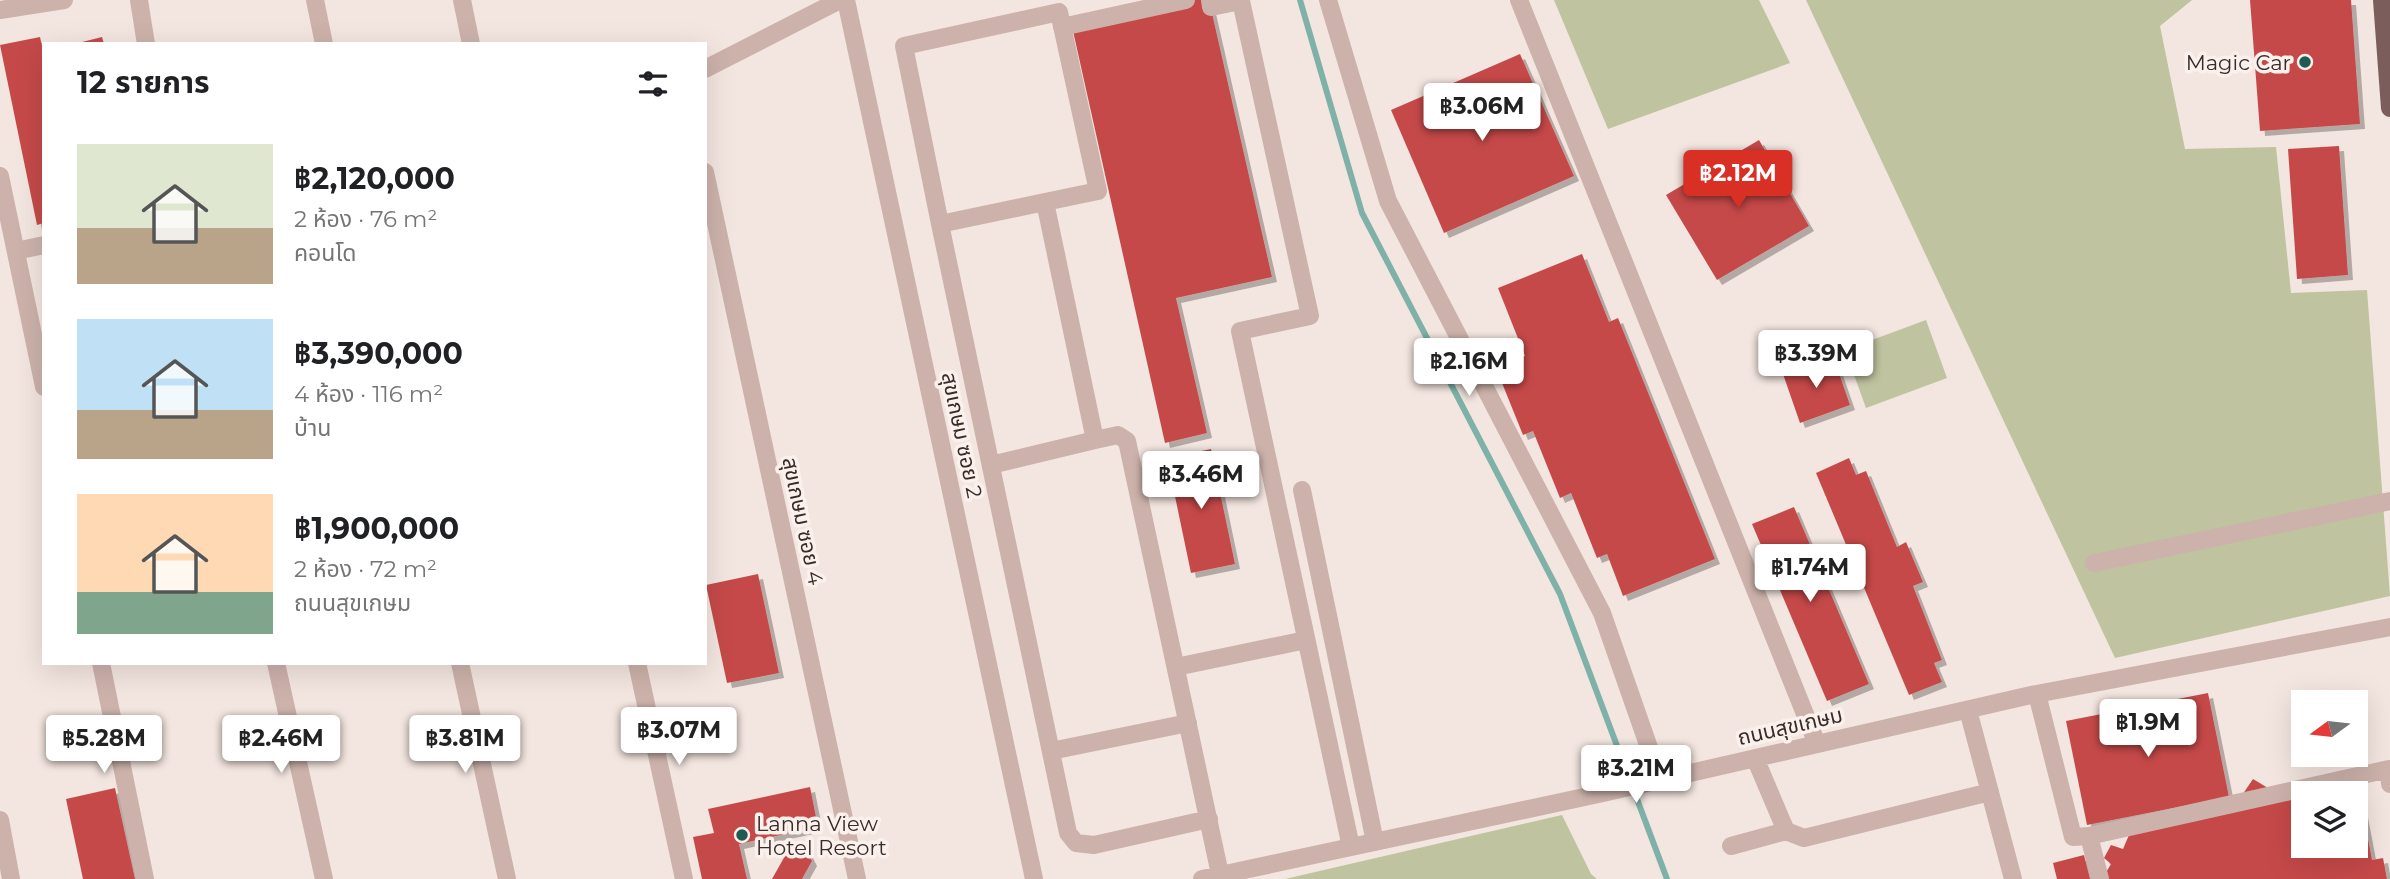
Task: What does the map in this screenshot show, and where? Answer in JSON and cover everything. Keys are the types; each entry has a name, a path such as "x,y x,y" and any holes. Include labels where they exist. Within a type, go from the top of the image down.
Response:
{"main road":[{"path":"2382,0 2390,108"}],"street":[{"path":"0,10 64,0"},
{"path":"139,0 146,42"},
{"path":"315,0 324,42"},
{"path":"462,0 471,42"},
{"path":"707,68 840,0"},
{"name":"สุขเกษม ซอย 2","path":"846,0 1034,879"},
{"path":"1062,27 1186,0"},
{"path":"1210,0 1211,7 1241,1 1310,316 1240,331 1351,848"},
{"path":"1328,0 1388,201 1602,613 1660,779"},
{"path":"1519,0 1817,744"},
{"path":"940,224 1098,191 1059,12 904,46 940,224 990,464 1068,833 1076,843 1094,845 1209,819"},
{"path":"0,176 3,204 16,251 42,377"},
{"name":"สุขเกษม ซอย 4","path":"707,181 857,879"},
{"path":"1045,202 1095,440"},
{"path":"16,251 42,245"},
{"path":"990,464 1118,435 1127,441 1221,877"},
{"path":"1302,490 1375,842"},
{"path":"2094,563 2390,501"},
{"name":"ถนนสุขเกษม","path":"1202,879 1603,793 2037,694 2390,627"},
{"path":"1176,667 1306,640"},
{"path":"101,665 145,879"},
{"path":"276,665 324,879"},
{"path":"460,665 507,879"},
{"path":"637,665 684,879"},
{"path":"2037,694 2073,837 2089,836 2389,769 2390,784"},
{"path":"1968,710 2013,879"},
{"path":"1051,751 1188,723"},
{"path":"1755,758 1786,831"},
{"path":"1731,846 1786,831 1804,838 1990,792"},
{"path":"0,820 11,879"},
{"path":"2089,836 2100,879"}],"green space":[{"path":"1554,0 1759,0 1790,63 1608,129"},
{"path":"1806,0 2192,0 2160,26 2185,149 2276,147 2291,293 2367,290 2390,596 2115,658"},
{"path":"1926,320 1947,378 1866,408 1845,350"},
{"path":"1562,815 1591,874 1597,879 1285,879"}],"building":[{"path":"1169,0 1209,0 1272,277 1176,298 1207,433 1165,443 1071,22"},
{"name":"Magic Car","path":"2250,0 2351,0 2360,124 2260,131"},
{"path":"40,37 42,46 42,224 37,225 0,45"},
{"path":"102,37 103,42 82,42"},
{"path":"1520,54 1574,176 1444,233 1391,110"},
{"path":"1759,140 1809,226 1717,280 1666,195"},
{"path":"2339,146 2348,275 2297,279 2288,149"},
{"path":"1582,254 1609,322 1618,318 1715,559 1623,596 1607,554 1597,558 1571,493 1560,498 1533,431 1523,435 1496,368 1525,356 1498,288"},
{"path":"1833,356 1850,405 1800,423 1783,374"},
{"path":"1211,449 1235,564 1191,573 1167,458"},
{"path":"1849,458 1856,475 1866,471 1897,547 1906,542 1923,582 1913,586 1942,660 1934,663 1942,682 1909,695 1816,473"},
{"path":"1794,507 1869,684 1827,701 1752,524"},
{"path":"758,574 779,673 727,683 707,585"},
{"path":"2208,693 2229,797 2087,825 2066,721"},
{"path":"2253,779 2291,799 2291,858 2368,858 2368,839 2372,860 2383,858 2387,879 2102,879 2111,864 2104,858 2111,845 2123,849 2129,835 2230,813"},
{"name":"Lanna View Hotel Resort","path":"810,787 818,827 739,844 747,879 702,879 693,837 714,833 708,809"},
{"path":"115,788 135,879 83,879 66,799"},
{"path":"790,847 806,849 812,861 802,879 772,879"},
{"path":"2084,855 2090,879 2057,879 2053,863"}],"waterway":[{"path":"1300,0 1362,213 1560,594 1667,879"}],"place":[{"name":"Magic Car","path":"2305,62"},
{"name":"Lanna View Hotel Resort","path":"742,835"}]}
